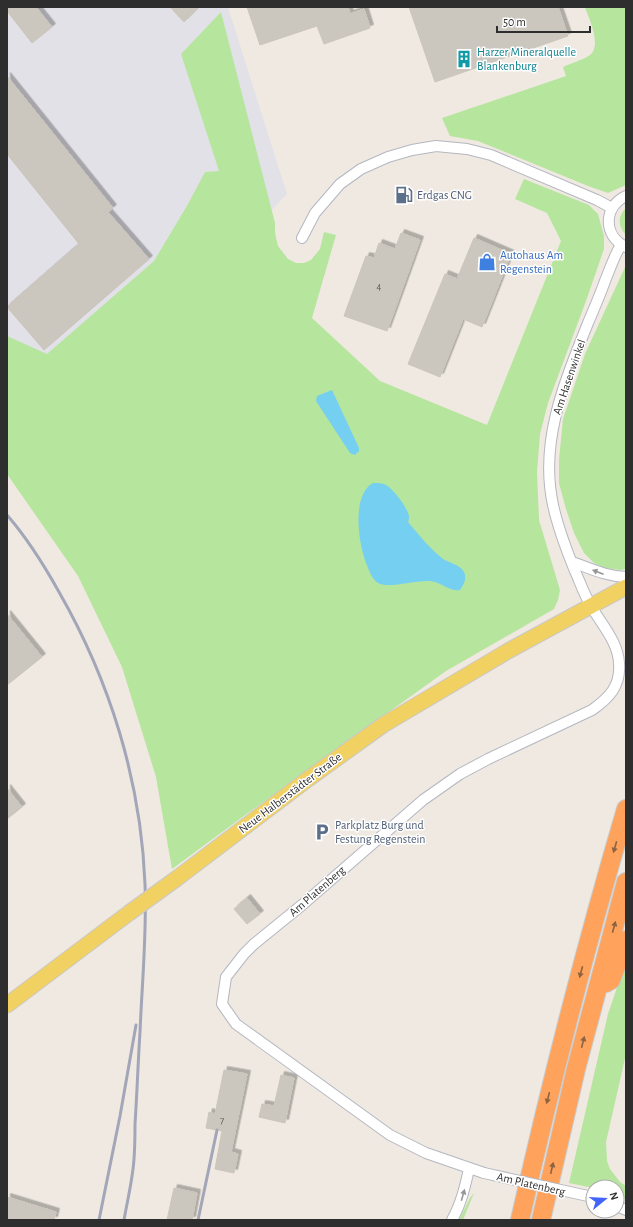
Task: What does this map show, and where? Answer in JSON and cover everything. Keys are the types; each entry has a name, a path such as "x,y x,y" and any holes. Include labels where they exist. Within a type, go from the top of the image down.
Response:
{"highway":[{"path":"520,1220 557,1062 600,898 626,809"},
{"path":"541,1220 557,1147 596,992 626,882"},
{"path":"596,992 611,980 626,940"}],"main road":[{"name":"Neue Halberstädter Straße","path":"7,1005 308,779 383,725 471,671 626,588"}],"street":[{"path":"302,238 315,213 340,184 361,169 388,157 412,150 436,146 467,148 491,155 597,200 612,208"},
{"path":"624,246 613,237 610,230 609,219 612,208 616,202 626,196"},
{"name":"Am Hasenwinkel","path":"591,606 584,594 557,521 552,498 550,466 551,443 556,411 566,378 609,273 624,246"},
{"path":"572,562 603,574 626,577"},
{"name":"Am Platenberg","path":"585,1196 484,1173 426,1153 390,1135 236,1024 222,1004 226,977 244,954 423,800 460,774 488,758 592,710 605,701 616,684 619,672 618,655 604,626 591,606"},
{"path":"452,1220 458,1210 462,1198 469,1168"}],"shaded area":[{"path":"7,7 228,7 287,194 238,245 47,362 7,342"}],"green space":[{"path":"585,7 626,7 626,185 608,193 478,141 450,136 442,118 566,76 563,67 588,57 593,51 595,45 594,32"},
{"path":"221,12 275,223 275,233 278,246 288,259 296,263 304,263 311,260 320,249 324,232 336,235 312,318 380,381 487,425 561,241 547,213 515,199 524,179 589,205 598,214 604,236 604,249 548,403 540,434 537,472 539,520 560,590 554,609 446,671 172,869 156,777 122,667 78,576 7,474 7,336 47,354 154,261 205,172 219,171 181,54"},
{"path":"626,208 626,235 621,229 620,218 621,214"},
{"path":"626,265 626,569 620,570 605,568 594,563 584,553 574,533 559,483 559,460 563,419 585,354"},
{"path":"626,961 626,1054 606,1142 607,1161 610,1169 618,1179 585,1179 585,1186 569,1183 608,1014"},
{"path":"625,1185 626,1186 625,1198"},
{"path":"474,1193 463,1220 459,1220 470,1198"}],"water":[{"path":"332,390 359,448 359,451 355,455 350,453 316,401 317,396"},
{"path":"373,483 384,484 389,487 400,499 408,512 408,522 420,537 443,559 457,566 464,572 464,584 460,590 452,589 433,581 382,585 375,580 365,559 358,523 361,499 366,490"}],"building":[{"path":"7,7 36,7 52,27 32,43 7,11"},
{"path":"170,7 199,7 184,22"},
{"path":"247,7 348,7 350,14 364,9 370,28 324,44 317,26 260,45"},
{"name":"Harzer Mineralquelle Blankenburg","path":"409,7 558,7 568,36 435,82"},
{"path":"7,76 113,208 108,212 149,259 44,350 7,307 79,244 7,154"},
{"path":"401,233 420,240 387,331 344,316 366,256 374,258 379,243 395,249"},
{"path":"474,238 511,254 482,327 463,319 440,377 408,364 445,274 457,279"},
{"path":"7,614 42,657 7,685"},
{"path":"7,788 22,807 7,819"},
{"path":"247,898 260,914 247,924 234,909"},
{"path":"224,1070 247,1074 231,1152 238,1154 234,1173 215,1169 222,1131 206,1128 209,1112 215,1114"},
{"path":"281,1075 294,1078 285,1123 259,1117 262,1104 274,1106"},
{"path":"174,1188 197,1193 192,1220 167,1220"},
{"path":"7,1197 56,1212 54,1220 7,1220"}],"railway":[{"path":"7,515 28,542 59,592 93,661 108,696 120,733 137,807 145,884 145,939 134,1158 124,1220"},
{"path":"99,1220 120,1116 136,1025"},
{"path":"198,1220 217,1130"}],"place":[{"name":"Harzer Mineralquelle Blankenburg","path":"464,59"},
{"name":"Erdgas CNG","path":"404,195"},
{"name":"Autohaus Am Regenstein","path":"487,262"},
{"name":"Parkplatz Burg und Festung Regenstein","path":"322,832"}]}
